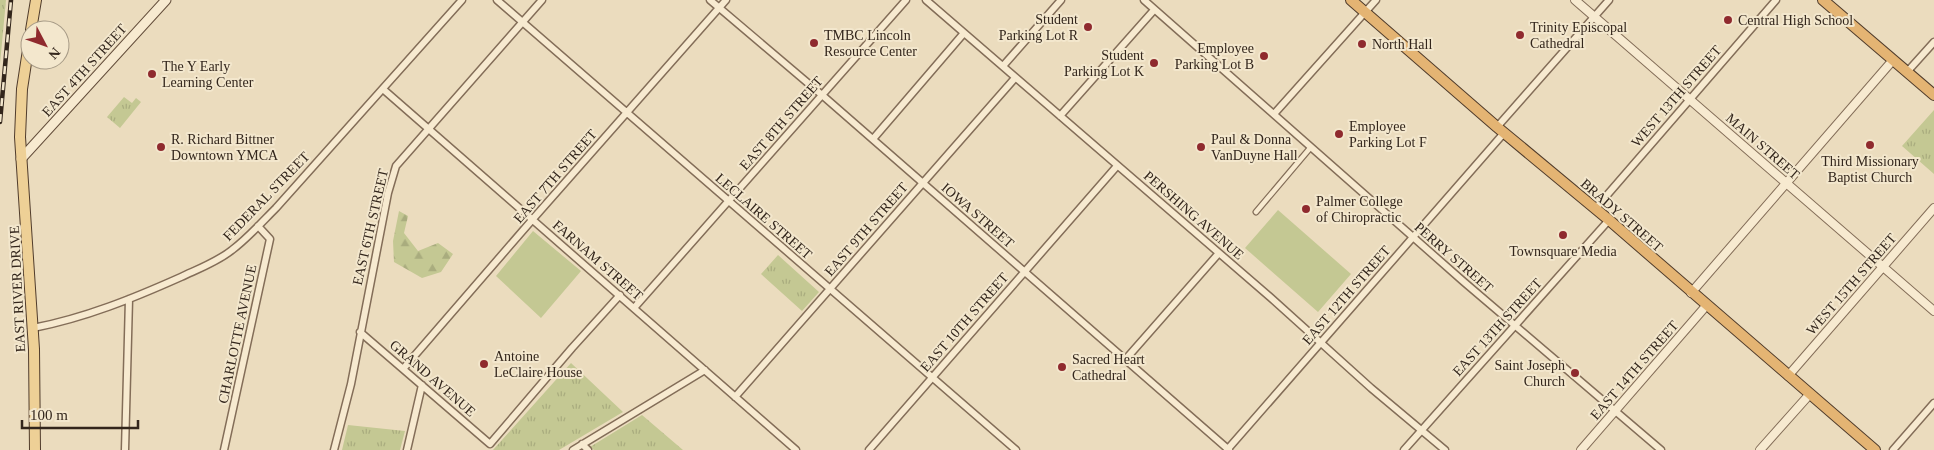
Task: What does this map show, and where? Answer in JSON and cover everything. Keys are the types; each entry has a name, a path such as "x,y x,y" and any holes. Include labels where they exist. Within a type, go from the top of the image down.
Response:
{"highway":[{"name":"BRADY STREET","path":"1351,0 1500,130 1608,220 1875,450"},
{"path":"1822,0 1934,95"}],"main road":[{"path":"33,20 36,0"},
{"name":"EAST 4TH STREET","path":"21,158 166,0"},
{"name":"EAST RIVER DRIVE","path":"25,70 22,89 21,158 33,328 35,450"}],"street":[{"name":"FEDERAL STREET","path":"33,328 58,323 129,299 216,261 232,250 258,226 384,90 462,0"},
{"name":"LECLAIRE STREET","path":"497,0 1016,450"},
{"name":"EAST 6TH STREET","path":"334,450 351,384 392,176 396,166 542,0"},
{"name":"IOWA STREET","path":"710,0 822,95 1228,450"},
{"name":"EAST 7TH STREET","path":"404,369 532,220 726,0"},
{"name":"EAST 8TH STREET","path":"634,308 906,0"},
{"name":"PERSHING AVENUE","path":"926,0 1322,342 1370,388 1445,450"},
{"path":"1002,66 1061,0"},
{"name":"PERRY STREET","path":"1144,0 1412,237 1661,450"},
{"path":"1274,114 1376,0"},
{"name":"MAIN STREET","path":"1575,0 1934,311"},
{"name":"EAST 12TH STREET","path":"1228,450 1412,237 1610,0"},
{"name":"WEST 13TH STREET","path":"1595,209 1776,0"},
{"path":"1060,116 1154,10"},
{"path":"872,139 964,33"},
{"path":"1907,72 1934,42"},
{"path":"1691,293 1893,60"},
{"name":"EAST 9TH STREET","path":"735,397 831,290 1015,78"},
{"name":"FARNAM STREET","path":"384,90 796,450"},
{"path":"1256,212 1311,147"},
{"name":"EAST 10TH STREET","path":"869,450 1117,166"},
{"name":"WEST 15TH STREET","path":"1788,376 1934,208"},
{"name":"EAST 13TH STREET","path":"1404,450 1608,220"},
{"name":"CHARLOTTE AVENUE","path":"224,450 270,239 258,226"},
{"path":"1125,360 1219,253"},
{"name":"GRAND AVENUE","path":"360,332 490,444 620,295"},
{"path":"125,450 129,299"},
{"name":"EAST 14TH STREET","path":"1581,450 1706,306"},
{"path":"573,450 705,370"},
{"path":"407,450 422,385"},
{"path":"1760,450 1809,395"},
{"path":"1893,450 1934,402"},
{"path":"582,444 588,450"}],"green space":[{"path":"0,0 6,0 0,64"},
{"path":"124,97 132,103 136,98 141,102 120,128 107,117"},
{"path":"1934,110 1934,174 1902,146"},
{"path":"1278,210 1351,274 1318,312 1245,248"},
{"path":"399,211 408,216 404,233 418,251 438,243 453,254 441,272 422,278 394,262 393,241"},
{"path":"533,231 581,271 541,318 496,276"},
{"path":"778,255 819,292 802,311 761,274"},
{"path":"571,363 623,412 559,450 493,450"},
{"path":"642,415 683,450 594,450 590,447"},
{"path":"348,425 405,431 400,450 342,450"}],"railway":[{"path":"0,122 11,0"}],"place":[{"name":"Central High School","path":"1728,20"},
{"name":"Student Parking Lot R","path":"1088,27"},
{"name":"Trinity Episcopal Cathedral","path":"1520,35"},
{"name":"TMBC Lincoln Resource Center","path":"814,43"},
{"name":"North Hall","path":"1362,44"},
{"name":"Employee Parking Lot B","path":"1264,56"},
{"name":"Student Parking Lot K","path":"1154,63"},
{"name":"The Y Early Learning Center","path":"152,74"},
{"name":"Employee Parking Lot F","path":"1339,134"},
{"name":"Third Missionary Baptist Church","path":"1870,145"},
{"name":"R. Richard Bittner Downtown YMCA","path":"161,147"},
{"name":"Paul & Donna VanDuyne Hall","path":"1201,147"},
{"name":"Palmer College of Chiropractic","path":"1306,209"},
{"name":"Townsquare Media","path":"1563,235"},
{"name":"Antoine LeClaire House","path":"484,364"},
{"name":"Sacred Heart Cathedral","path":"1062,367"},
{"name":"Saint Joseph Church","path":"1575,373"}]}
